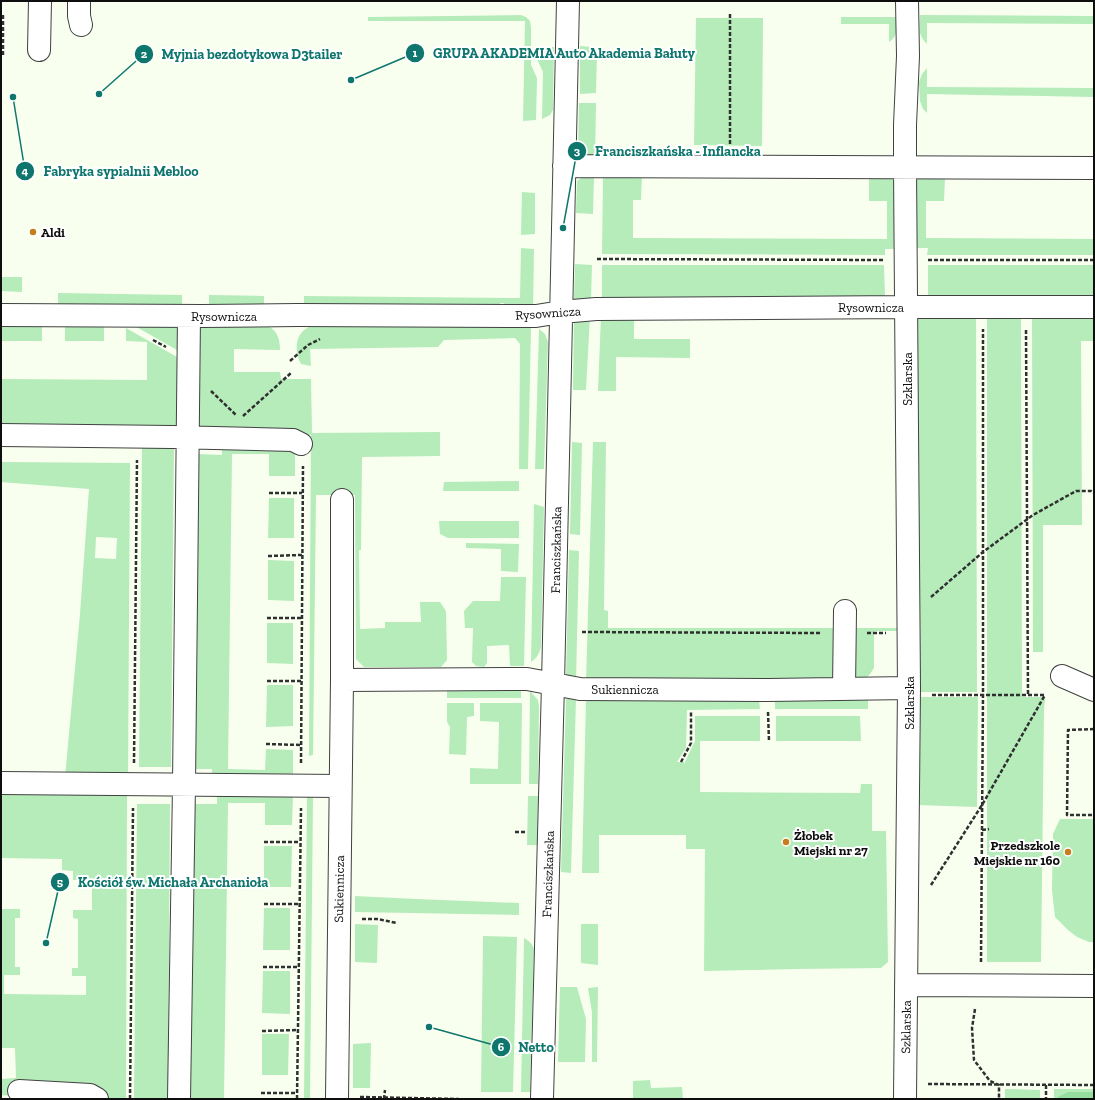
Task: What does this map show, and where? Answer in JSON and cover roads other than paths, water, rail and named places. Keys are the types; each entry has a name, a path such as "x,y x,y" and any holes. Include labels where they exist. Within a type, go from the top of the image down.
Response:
{"street":[{"path":"39,50 40,1"},
{"path":"79,1 79,16 81,25"},
{"name":"Franciszkańska","path":"542,1099 568,1"},
{"name":"Szklarska","path":"905,1092 909,692 905,168 908,56 907,1"},
{"path":"564,166 1094,168"},
{"name":"Rysownicza","path":"1,315 536,316 561,312 596,310 1094,307"},
{"path":"178,1099 184,785 189,316"},
{"path":"1,435 188,437 293,440 301,444"},
{"name":"Sukiennicza","path":"337,1099 342,680 342,500"},
{"path":"844,689 845,611"},
{"path":"1062,676 1094,690"},
{"name":"Sukiennicza","path":"342,680 527,679 580,689 844,689 909,692"},
{"path":"1,783 340,786"},
{"path":"906,985 1094,986"},
{"path":"19,1091 90,1095 97,1099"}],"place":[{"name":"GRUPA AKADEMIA Auto Akademia Bałuty","path":"351,80"},
{"name":"Myjnia bezdotykowa D3tailer","path":"99,94"},
{"name":"Fabryka sypialnii Mebloo","path":"13,97"},
{"name":"Franciszkańska - Inflancka","path":"563,228"},
{"name":"Aldi","path":"33,232"},
{"name":"Żłobek Miejski nr 27","path":"786,842"},
{"name":"Przedszkole Miejskie nr 160","path":"1068,852"},
{"name":"Kościół św. Michała Archanioła","path":"46,943"},
{"name":"Netto","path":"429,1027"}]}
